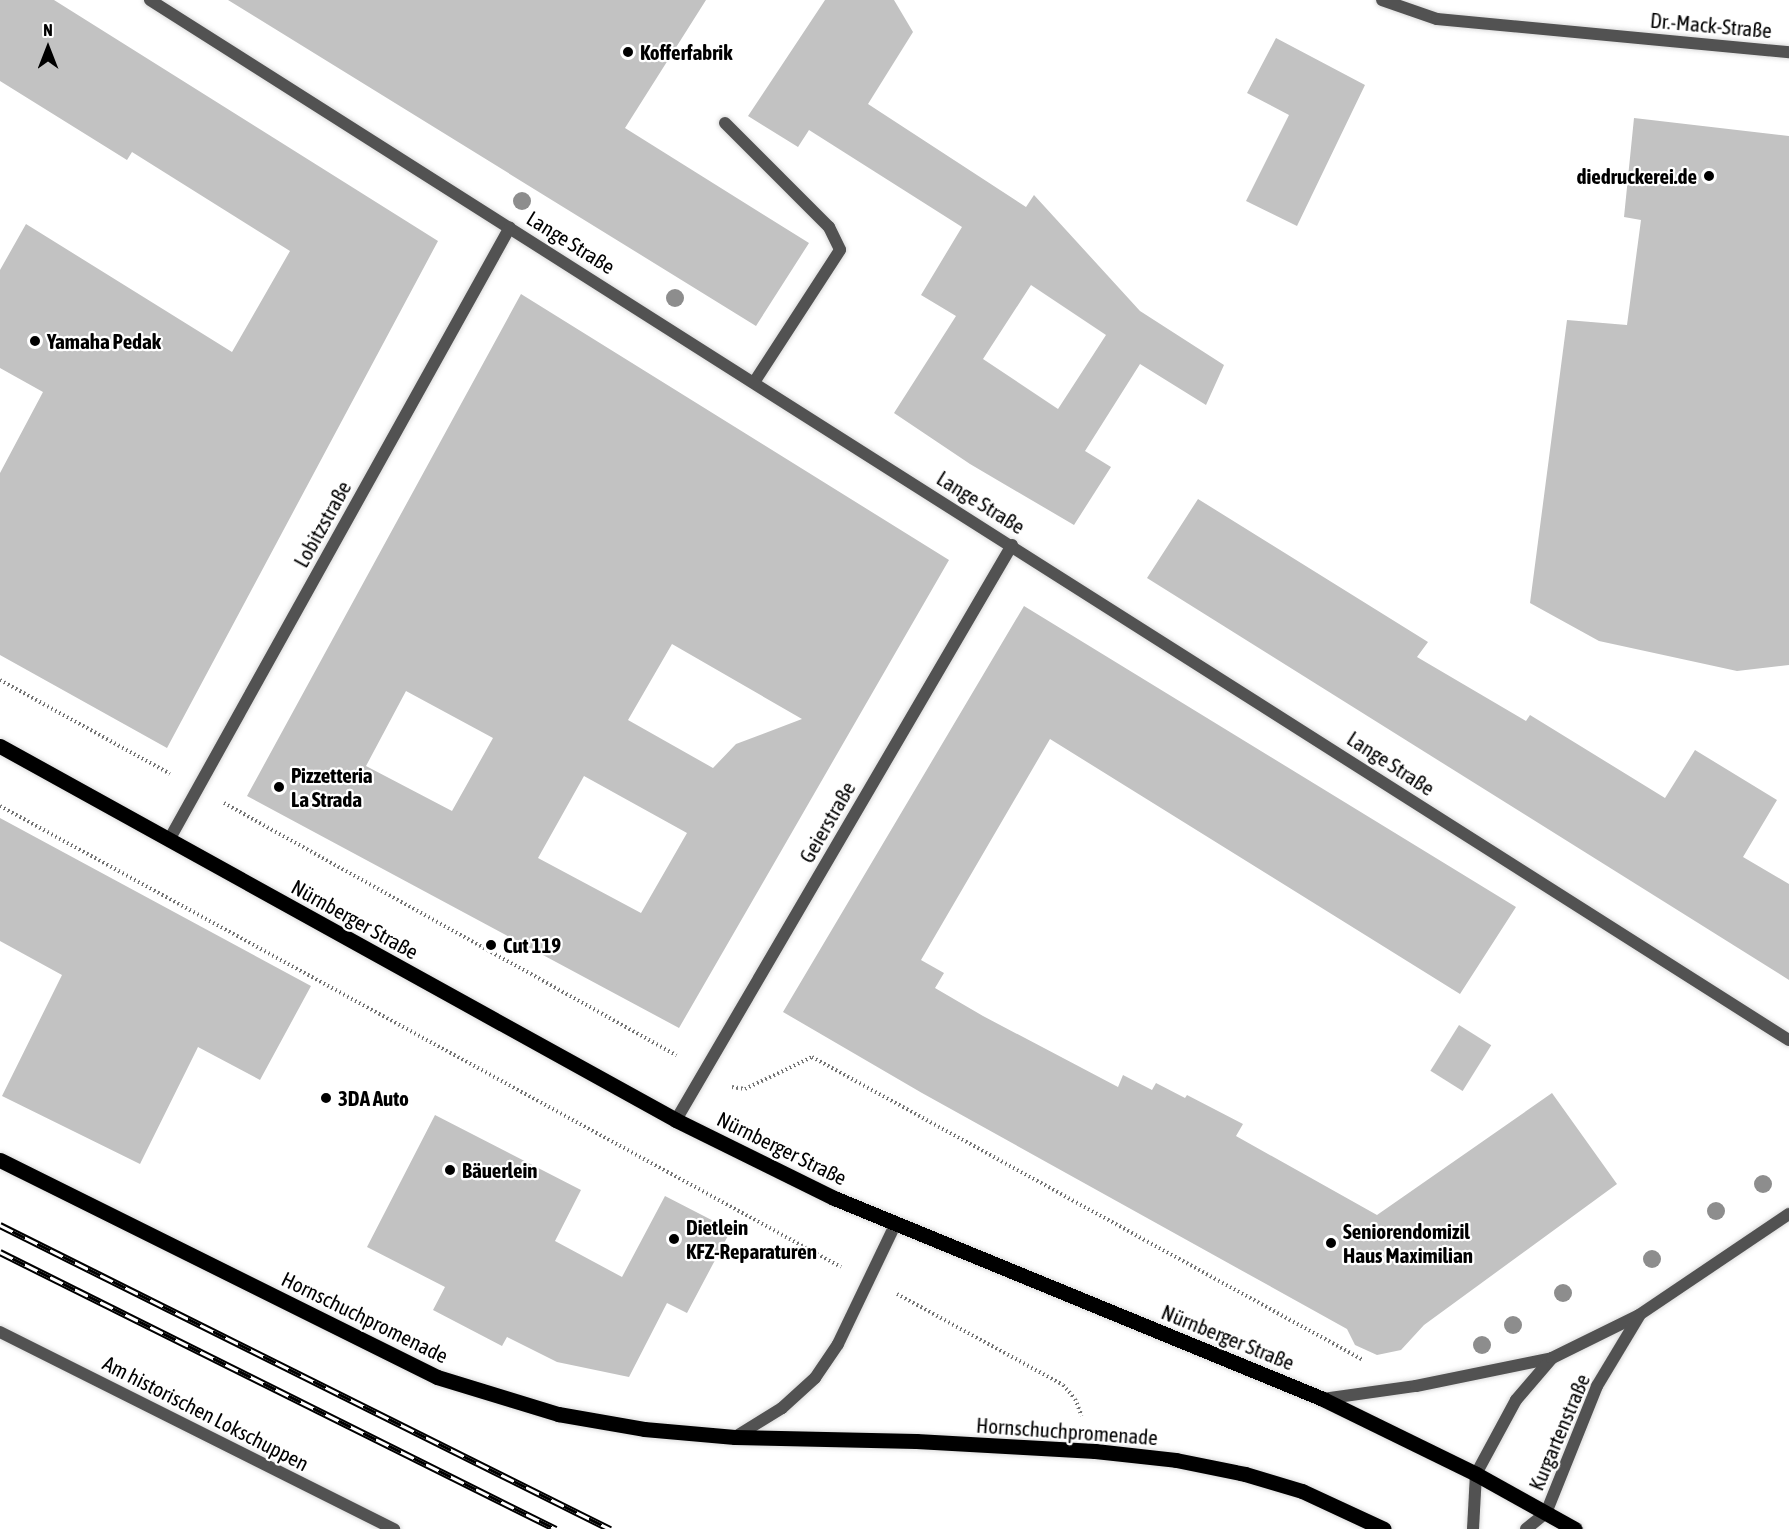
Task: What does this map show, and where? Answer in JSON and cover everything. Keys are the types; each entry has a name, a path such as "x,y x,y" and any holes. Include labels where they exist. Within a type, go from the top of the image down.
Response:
{"main road":[{"name":"Nürnberger Straße","path":"0,746 676,1119 834,1198 1323,1399 1476,1474 1575,1529"},
{"name":"Hornschuchpromenade","path":"0,1160 437,1377 558,1414 644,1429 735,1437 916,1441 1095,1451 1176,1461 1245,1473 1302,1491 1384,1529"}],"street":[{"name":"Lange Straße","path":"150,0 755,381 1789,1040"},
{"name":"Dr.-Mack-Straße","path":"1382,0 1437,19 1789,52"},
{"path":"725,123 829,227 840,250 755,381"},
{"name":"Lobitzstraße","path":"169,840 510,227"},
{"name":"Geierstraße","path":"676,1119 1012,545"},
{"name":"Kurgartenstraße","path":"1473,1529 1476,1474 1516,1400 1552,1358 1640,1315 1789,1214"},
{"path":"735,1437 782,1408 815,1378 838,1344 896,1223"},
{"name":"Kurgartenstraße","path":"1526,1529 1546,1513 1597,1386 1640,1315"},
{"name":"Am historischen Lokschuppen","path":"0,1332 394,1529"},
{"path":"1323,1399 1416,1386 1552,1358"}],"path":[{"path":"0,680 175,777"},
{"path":"222,801 684,1060"},
{"path":"0,806 846,1269"},
{"path":"734,1088 745,1089 812,1057 1370,1364"},
{"path":"895,1294 1064,1385 1075,1399"}],"building":[{"path":"0,0 54,0 438,241 167,748 0,655 0,473 43,392 0,368 0,270 26,224 232,352 290,251 132,152 127,160 0,81"},
{"path":"228,0 706,0 625,128 809,243 756,326"},
{"path":"825,0 894,0 913,32 868,104 1026,207 1034,195 1140,311 1224,365 1206,405 1140,364 1085,451 1111,467 1074,525 970,464 894,413 956,316 921,295 962,227 809,130 798,147 748,116","holes":["1031,285 1106,335 1058,409 983,359"]},
{"path":"1276,38 1365,85 1297,226 1246,201 1289,115 1247,93"},
{"path":"1634,118 1789,136 1789,665 1737,671 1599,641 1530,603 1567,320 1627,325 1641,220 1624,217"},
{"path":"521,294 949,560 679,1028 247,796","holes":["672,644 802,719 736,744 713,768 628,720","406,691 493,738 452,811 366,766","584,776 687,833 641,913 538,858"]},
{"path":"1198,499 1428,642 1417,657 1526,721 1530,715 1665,798 1695,750 1777,800 1743,857 1789,884 1789,980 1147,578"},
{"path":"1024,606 1516,907 1460,994 1050,739 921,960 944,973 935,988 983,1016 1118,1087 1123,1075 1152,1090 1156,1083 1185,1098 1187,1095 1243,1124 1236,1136 1377,1215 1552,1093 1617,1184 1424,1325 1401,1350 1377,1355 1355,1345 1347,1329 922,1093 783,1012"},
{"path":"0,818 311,986 260,1080 198,1047 140,1164 2,1096 62,975 0,941"},
{"path":"1459,1025 1491,1045 1463,1091 1430,1071"},
{"path":"435,1115 581,1190 555,1241 622,1277 665,1196 731,1230 687,1313 667,1303 629,1377 557,1362 507,1337 502,1346 433,1310 445,1287 367,1247"}],"railway":[{"path":"0,1225 610,1529"},
{"path":"0,1252 556,1529"}],"place":[{"name":"Kofferfabrik","path":"628,52"},
{"name":"diedruckerei.de","path":"1709,176"},
{"name":"Yamaha Pedak","path":"35,341"},
{"name":"Pizzetteria La Strada","path":"279,787"},
{"name":"Cut 119","path":"491,945"},
{"name":"3DA Auto","path":"326,1098"},
{"name":"Bäuerlein","path":"450,1170"},
{"name":"Dietlein KFZ-Reparaturen","path":"674,1239"},
{"name":"Seniorendomizil Haus Maximilian","path":"1331,1243"}]}
